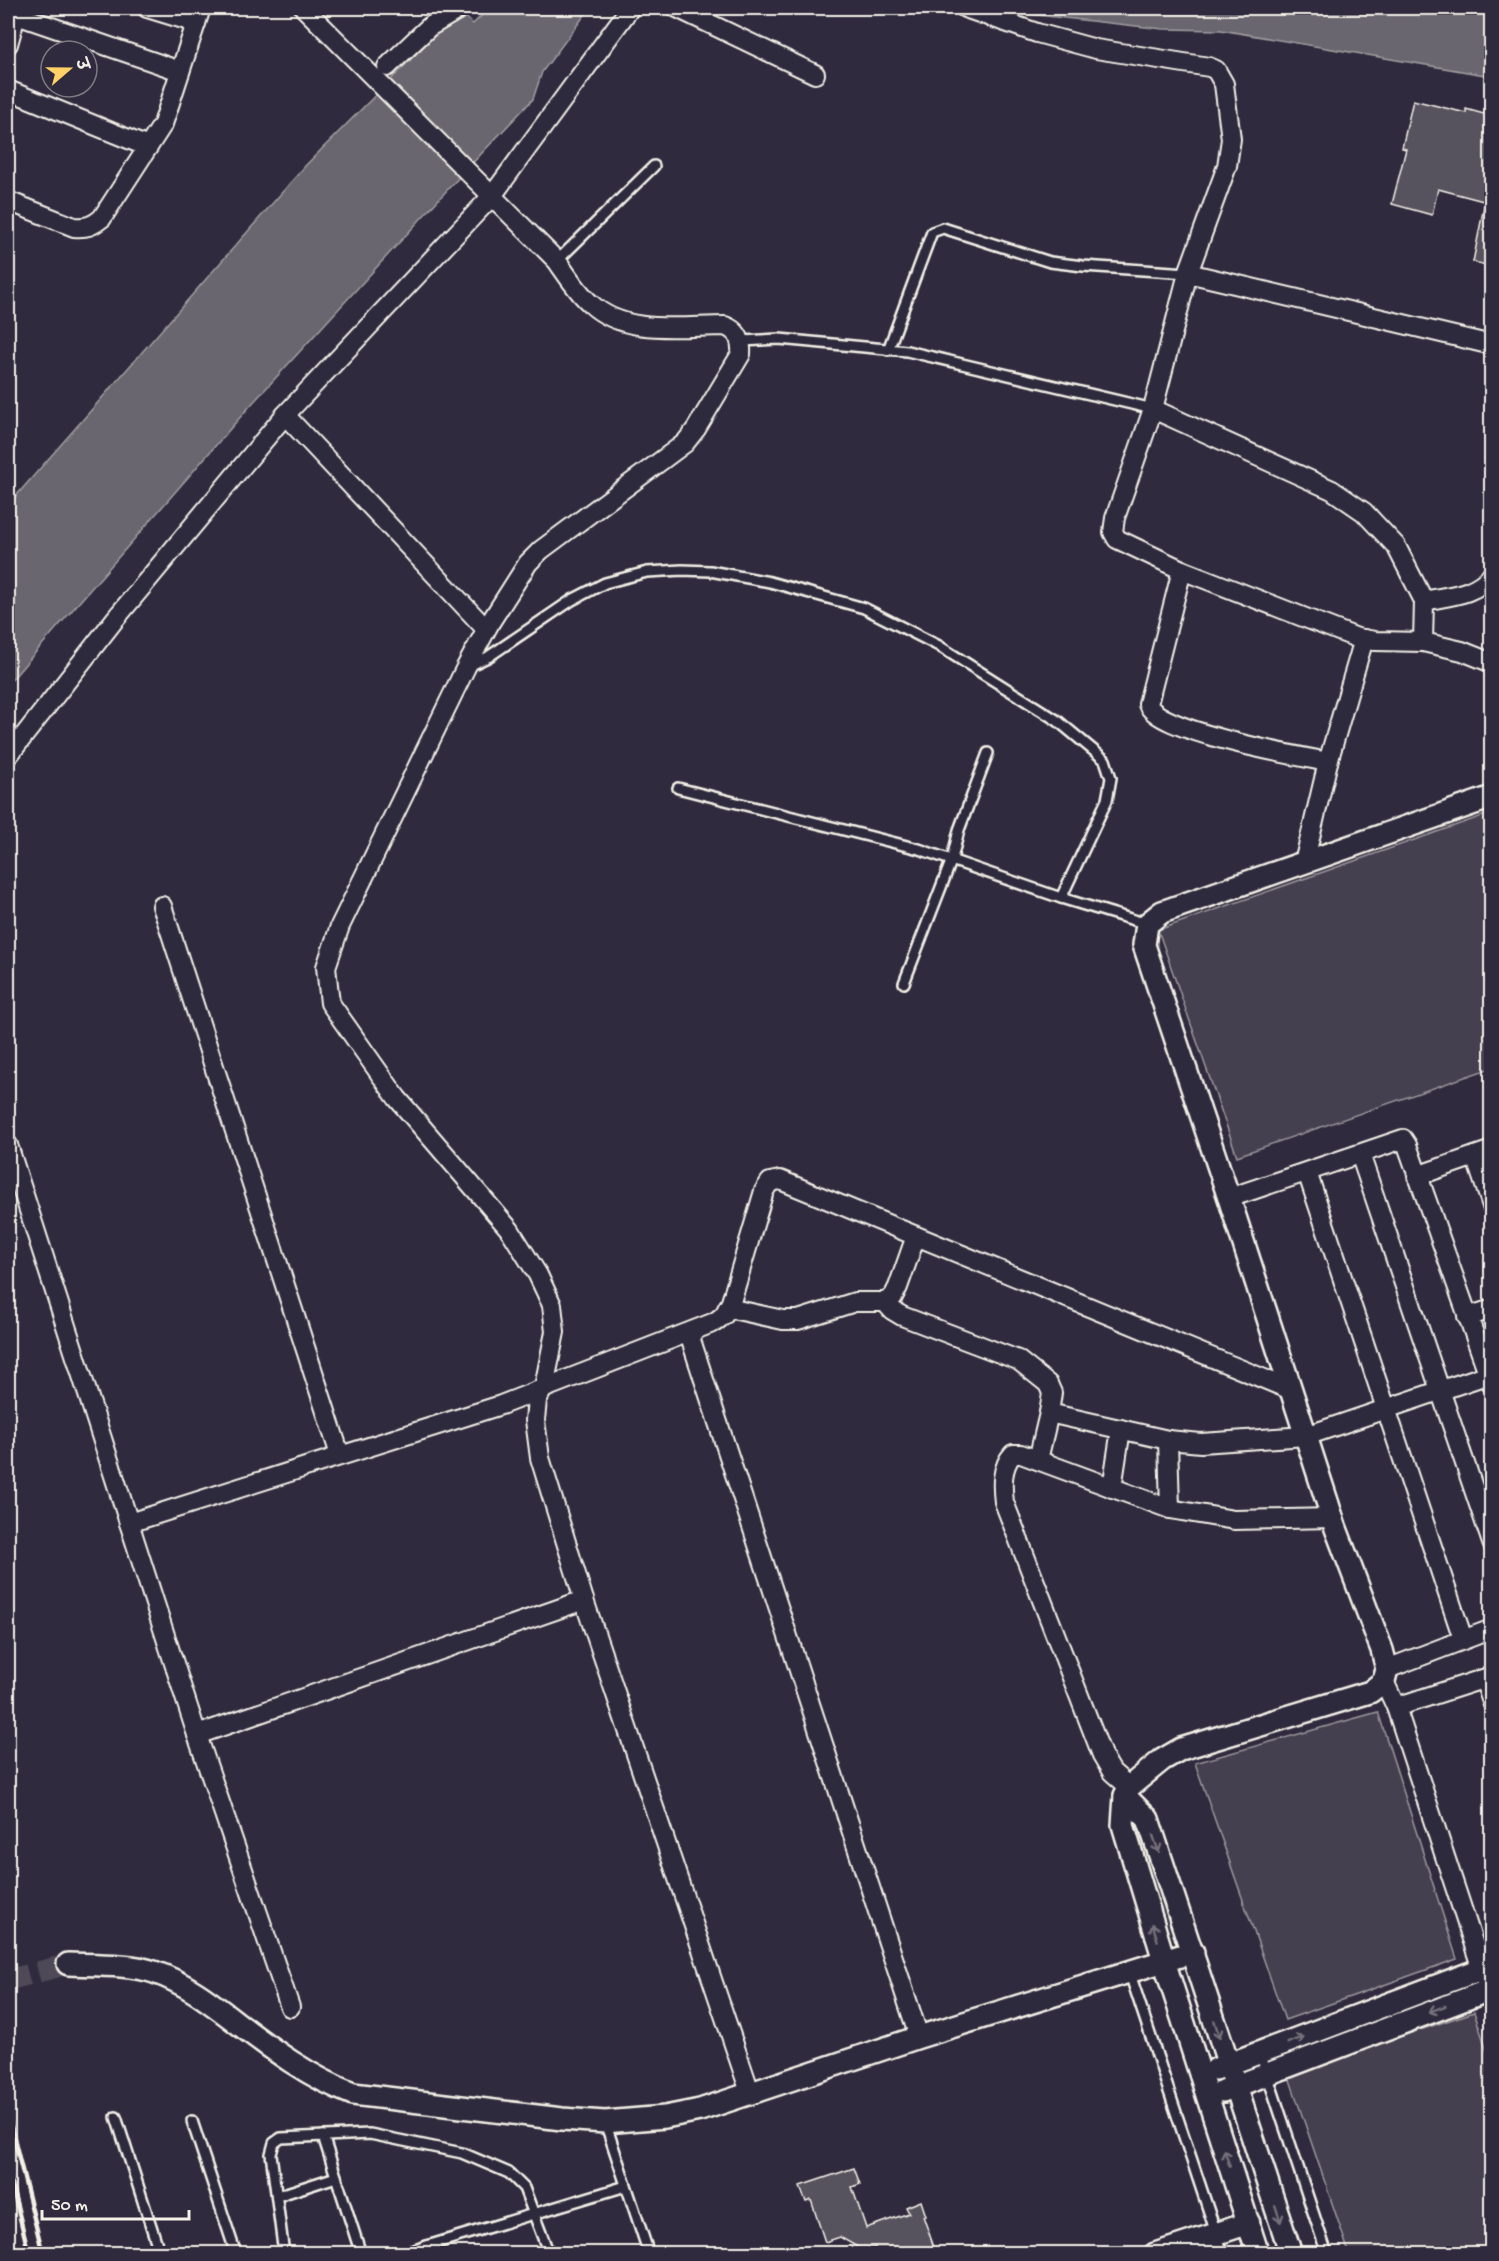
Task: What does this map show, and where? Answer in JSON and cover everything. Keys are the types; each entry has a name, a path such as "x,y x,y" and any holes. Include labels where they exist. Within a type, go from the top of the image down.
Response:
{"street":[{"path":"8,201 74,227 85,228 102,218 163,124 198,15 147,8"},
{"path":"304,8 557,261 589,303 605,315 635,326 724,326 734,330 742,341 741,354 696,429 685,443 532,558 486,629 466,667 340,926 326,968 330,1003 397,1098 510,1230 538,1275 552,1305 555,1332 544,1387 537,1400 535,1420 540,1458 584,1600 750,2092"},
{"path":"387,67 429,27 461,8"},
{"path":"8,756 116,618 285,415 490,194 630,8"},
{"path":"677,8 815,74"},
{"path":"965,8 1037,33 1096,49 1209,66 1216,70 1224,84 1231,139 1227,166 1188,273 1153,409 1115,518 1113,532 1117,539 1182,570 1364,639 1423,642 1462,651 1491,663"},
{"path":"8,44 14,11 180,71"},
{"path":"8,90 148,147"},
{"path":"1188,273 1491,345"},
{"path":"1153,409 1332,490 1364,512 1396,546 1424,601 1423,642"},
{"path":"285,415 486,629"},
{"path":"1182,570 1148,704 1149,710 1171,722 1232,742 1328,762"},
{"path":"1424,601 1470,592 1482,586 1491,575"},
{"path":"1304,863 1328,762 1364,639"},
{"path":"1208,2098 1267,2074 1490,1993 1486,1967 1386,1675 1383,1650 1333,1518 1144,945 1147,924 1162,912 1491,797"},
{"path":"162,906 340,1455"},
{"path":"1050,1413 1168,1440 1201,1443 1306,1436 1441,1390 1490,1377 1403,1139 1229,1198"},
{"path":"8,1145 197,1735 290,2007"},
{"path":"1417,1176 1483,1153 1491,1206"},
{"path":"1360,1154 1491,1543"},
{"path":"1307,1172 1463,1639"},
{"path":"129,1523 501,1405 715,1322 724,1315 728,1308 764,1191 771,1182 780,1180 1291,1390"},
{"path":"728,1308 783,1320 798,1320 855,1302 885,1302 893,1297 898,1287 916,1236"},
{"path":"885,1302 902,1316 1018,1360 1048,1384 1052,1394 1050,1413 1038,1460"},
{"path":"1467,1317 1491,1309"},
{"path":"689,1334 919,2037"},
{"path":"1112,1488 1120,1429"},
{"path":"1168,1440 1170,1509"},
{"path":"1291,2253 1148,1818 1112,1772 1102,1755 1004,1502 1002,1481 1009,1458 1013,1454 1021,1454 1170,1509 1234,1520 1333,1518"},
{"path":"197,1735 584,1600"},
{"path":"1253,2252 1249,2223 1123,1825 1127,1791 1162,1760 1181,1749 1370,1692 1386,1675 1463,1639 1491,1629"},
{"path":"1396,1707 1488,1677 1491,1702"},
{"path":"68,1964 104,1965 152,1971 186,1984 284,2058 331,2086 352,2094 562,2120 605,2122 666,2117 700,2110 919,2037 1193,1952"},
{"path":"1202,2074 1486,1967"},
{"path":"1155,2253 1220,2244 1249,2223"}],"lane":[{"path":"557,261 654,166"},
{"path":"888,350 926,245 932,232 943,228 1050,262 1188,273"},
{"path":"742,341 779,339 907,351 1153,409"},
{"path":"466,667 488,657 580,596 604,584 647,572 710,571 770,582 864,608 939,646 1058,721 1105,760 1111,778 1107,800 1061,898"},
{"path":"904,983 952,859 959,830 988,753"},
{"path":"678,788 919,849 1061,898 1147,924"},
{"path":"1129,1971 1220,2244"},
{"path":"1260,2053 1327,2253"},
{"path":"116,2117 160,2253"},
{"path":"192,2121 236,2253"},
{"path":"605,2122 649,2253"},
{"path":"284,2253 271,2154 274,2143 281,2138 370,2134 462,2153 509,2173 524,2188 549,2253"},
{"path":"322,2136 361,2253"},
{"path":"276,2196 336,2177"},
{"path":"402,2253 430,2250 535,2213 626,2186"}],"shaded area":[{"path":"489,8 590,8 542,72 533,99 250,406 8,684 8,505 306,165 459,11 473,24"},
{"path":"1007,8 1491,8 1491,76 1221,30 1163,29 1028,14"},
{"path":"1491,813 1491,1068 1237,1156 1158,930"},
{"path":"1378,1712 1457,1959 1285,2020 1195,1763"},
{"path":"1474,2012 1491,2063 1491,2253 1349,2253 1288,2074"}],"building":[{"path":"1413,100 1466,113 1466,109 1491,116 1491,203 1438,189 1432,215 1392,204 1406,149 1402,148"},
{"path":"1484,206 1491,206 1491,266 1473,262"},
{"path":"854,2168 860,2184 852,2187 866,2228 909,2213 906,2207 921,2201 926,2216 923,2216 936,2253 877,2253 875,2247 861,2249 840,2237 825,2242 811,2200 806,2202 800,2186"}],"tunnel":[{"path":"8,1980 68,1964"}],"railway":[{"path":"8,2114 43,2254"},
{"path":"8,2170 29,2254"}]}
